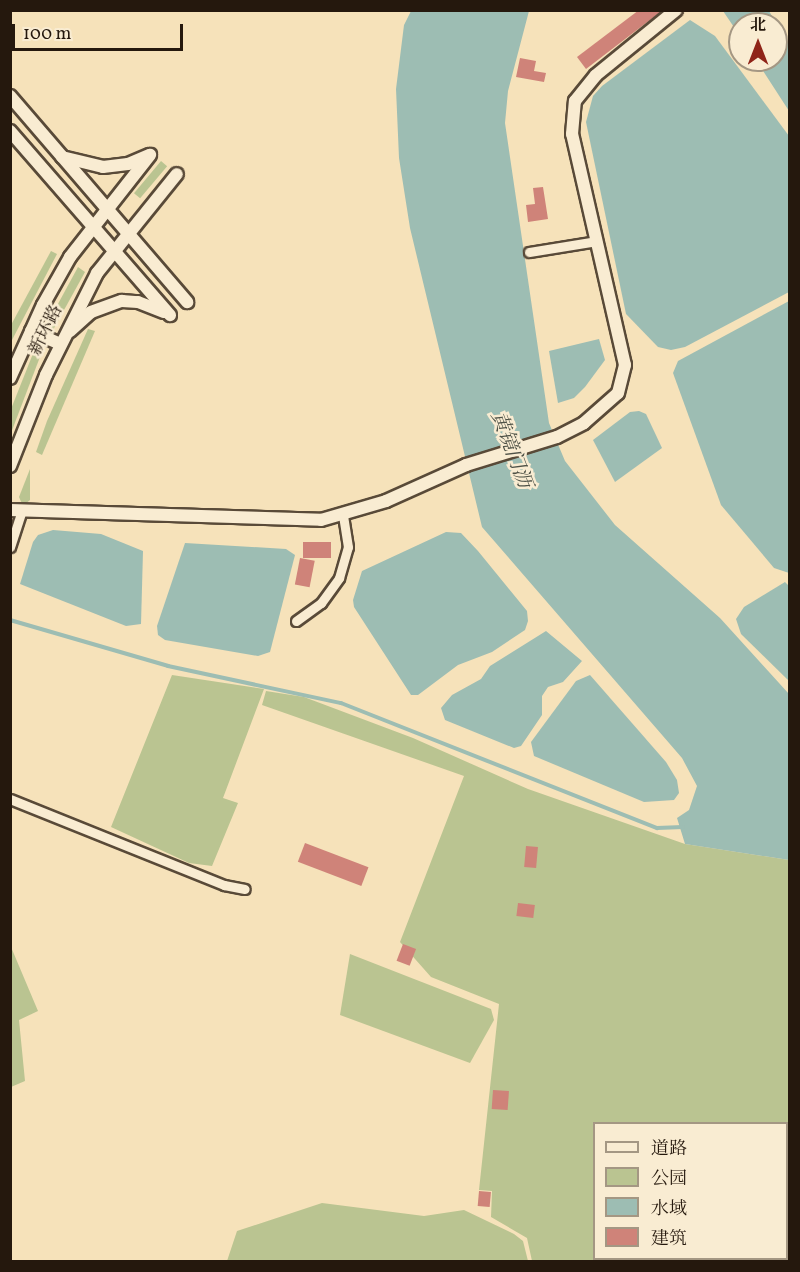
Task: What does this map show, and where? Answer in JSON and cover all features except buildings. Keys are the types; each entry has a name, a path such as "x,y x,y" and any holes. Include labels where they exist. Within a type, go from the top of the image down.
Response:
{"street":[{"path":"10,547 16,510 298,521 343,516 386,501 466,465 557,437 609,403 624,380 622,351 572,134 575,101 596,75 676,10"},
{"path":"10,96 187,302"},
{"path":"10,131 170,315 138,302 105,305 80,320 60,344 31,331"},
{"name":"新环路","path":"10,378 31,331 70,258 150,155 128,164 103,167 79,164 59,155"},
{"name":"新环路","path":"10,466 60,344 98,273 177,174"},
{"path":"529,252 597,241"},
{"path":"296,621 321,603 339,578 348,547 343,516"},
{"path":"10,799 224,885 245,889"}],"green space":[{"path":"161,161 167,166 140,198 134,193"},
{"path":"51,251 57,254 12,340 11,325"},
{"path":"78,267 85,272 53,330 48,331 46,326"},
{"path":"88,329 95,331 42,455 36,452 47,421"},
{"path":"41,345 43,349 11,433 11,409 36,346"},
{"path":"30,469 30,500 23,506 19,497"},
{"path":"172,675 264,689 223,798 238,803 212,866 189,863 111,827"},
{"path":"266,691 304,697 413,738 528,789 685,844 789,860 789,1261 532,1261 527,1238 491,1217 492,1191 479,1190 499,1004 431,977 400,942 464,776 262,705"},
{"path":"11,947 38,1011 19,1020 25,1081 11,1087"},
{"path":"350,954 491,1009 494,1020 470,1063 340,1015"},
{"path":"322,1203 424,1216 464,1210 514,1234 523,1241 528,1261 227,1261 237,1231"}],"water":[{"name":"黄镜门沥","path":"411,11 529,11 508,91 505,123 549,423 565,461 615,525 720,618 789,694 789,860 685,844 677,818 689,810 697,786 682,758 482,527 410,228 399,158 396,89 404,25"},
{"path":"723,11 770,12 728,12 728,18"},
{"path":"690,20 715,36 728,54 728,72 742,72 789,136 789,292 685,347 671,350 658,347 626,314 586,122 593,96 602,86"},
{"path":"788,43 789,45 789,111 764,72 788,72"},
{"path":"789,301 789,573 774,568 721,505 673,373 678,361"},
{"path":"599,339 605,360 574,398 558,403 549,351"},
{"path":"639,411 646,414 662,448 615,482 593,440 630,412"},
{"path":"53,530 101,534 143,551 141,624 126,626 20,584 33,542 38,535"},
{"path":"446,532 461,533 478,551 527,611 528,621 525,630 492,652 458,665 418,695 411,695 354,607 353,600 362,571"},
{"path":"185,543 286,549 295,555 270,652 258,656 165,640 158,635 157,626"},
{"path":"785,582 790,587 789,681 741,634 736,619 744,607"},
{"path":"546,631 582,661 563,682 548,687 542,696 542,715 521,746 514,748 445,720 441,708 452,695 481,679 490,666"},
{"path":"590,675 666,762 677,780 679,793 674,800 644,802 534,756 531,742 576,681"}],"waterway":[{"path":"10,620 168,666 341,703 657,828 683,827"}]}
